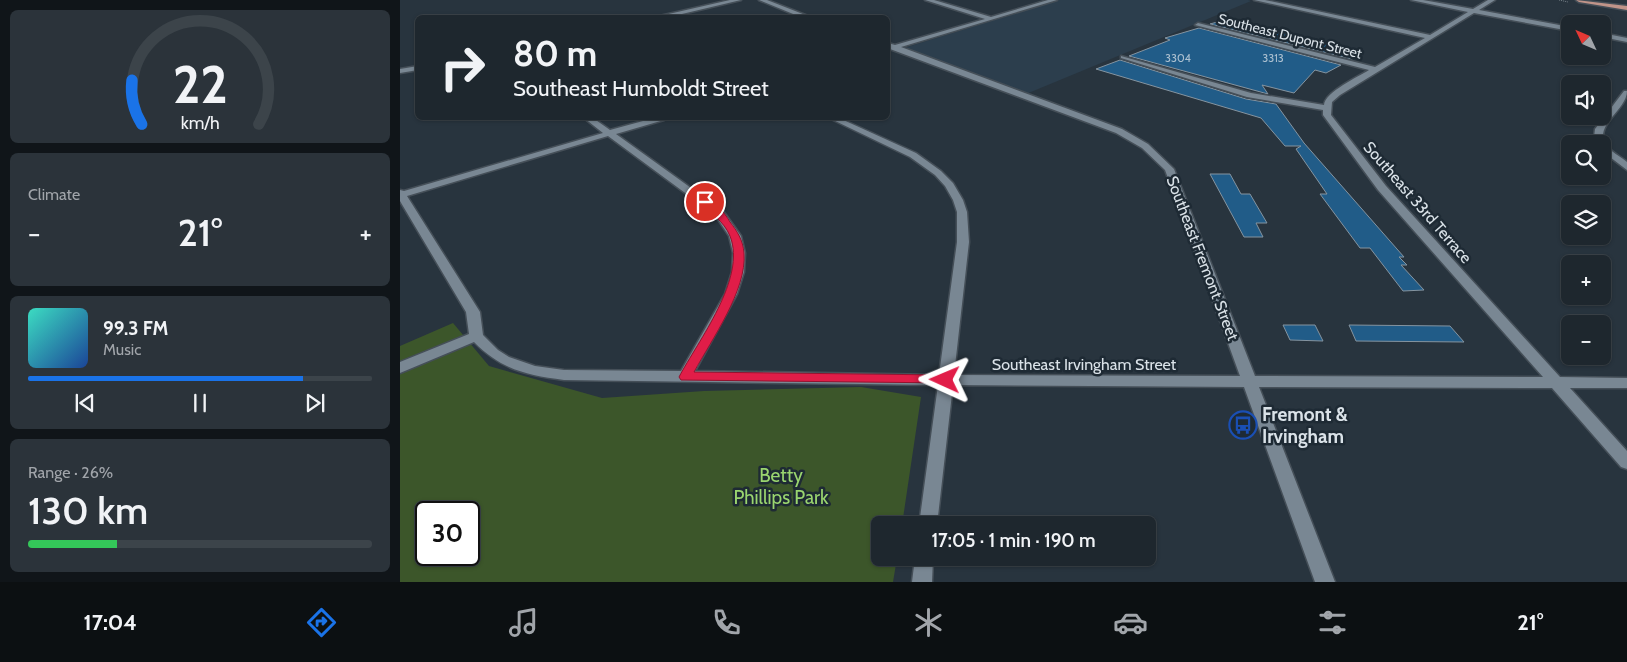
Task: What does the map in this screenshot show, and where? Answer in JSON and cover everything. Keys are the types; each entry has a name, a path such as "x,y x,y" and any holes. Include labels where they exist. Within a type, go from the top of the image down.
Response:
{"main road":[{"path":"1579,0 1627,8"}],"street":[{"path":"668,15 738,0"},
{"path":"762,0 802,15"},
{"path":"928,0 992,19"},
{"path":"890,48 1054,0"},
{"path":"1257,0 1431,37"},
{"path":"1414,0 1561,27"},
{"path":"1122,57 1250,95 1326,108 1328,101 1337,93 1492,0"},
{"name":"Southeast Dupont Street","path":"1198,25 1376,70"},
{"path":"1611,37 1627,40"},
{"name":"Southeast Fremont Street","path":"890,48 1119,131 1145,146 1158,156 1169,169 1176,182 1179,195 1325,582"},
{"path":"400,71 415,68"},
{"path":"1598,135 1598,129 1627,93"},
{"name":"Southeast 33rd Terrace","path":"1326,108 1330,122 1382,188 1627,462"},
{"path":"591,120 720,213 735,236 739,252 738,272 731,294 685,377"},
{"path":"400,368 476,336 473,312 401,194 654,120"},
{"path":"837,120 922,161 949,185 958,200 964,230 929,516"},
{"path":"1611,153 1627,167"},
{"name":"Southeast Irvingham Street","path":"476,336 493,353 504,360 534,371 564,375 945,380 1627,382"},
{"path":"922,582 923,566"}],"shaded area":[{"path":"1059,0 1251,1 1026,94 904,48"}],"green space":[{"name":"Betty Phillips Park","path":"453,323 489,366 602,398 704,391 861,387 921,397 903,516 871,516 871,566 896,566 893,582 400,582 400,346"}],"building":[{"path":"1228,19 1364,52 1352,59 1210,24"},
{"path":"1199,28 1341,65 1326,73 1315,70 1294,93 1262,85 1268,94 1129,56 1170,40 1165,38"},
{"path":"1120,60 1246,99 1276,104 1304,143 1404,257 1399,257 1407,265 1401,265 1424,290 1403,291 1370,248 1360,248 1320,194 1327,194 1296,149 1301,146 1285,146 1261,118 1096,69"},
{"path":"1210,174 1230,174 1241,194 1250,194 1267,223 1256,223 1263,237 1244,237"},
{"path":"1283,325 1315,325 1323,341 1290,340"},
{"path":"1349,325 1450,326 1464,342 1356,341"}],"place":[{"name":"Fremont & Irvingham","path":"1243,425"}],"route":[{"path":"705,202 720,213 729,224 735,236 739,252 738,272 731,294 685,377 945,380"}]}
